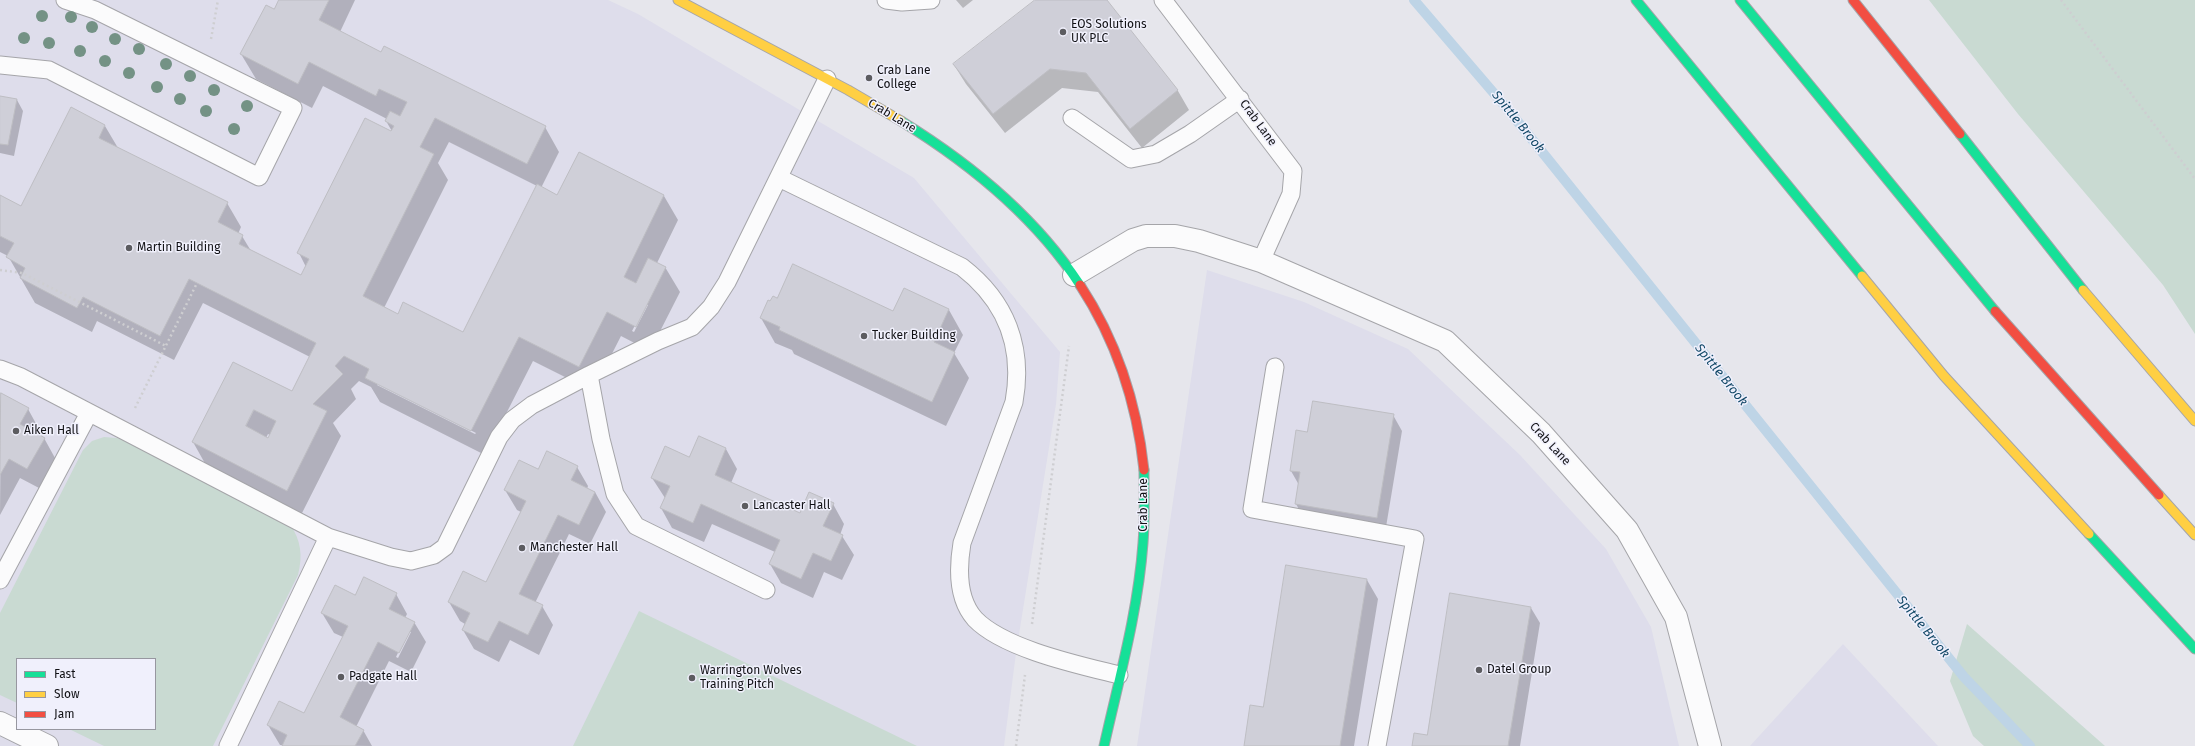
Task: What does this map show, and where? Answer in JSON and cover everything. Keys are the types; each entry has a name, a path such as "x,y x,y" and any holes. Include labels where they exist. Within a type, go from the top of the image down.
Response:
{"main road":[{"name":"Crab Lane","path":"678,0 827,79 922,134 968,167 1005,196 1035,225 1074,275 1093,304 1122,368 1134,407 1142,454 1145,513 1143,549 1135,601 1104,746"},
{"path":"1636,0 1944,376 2195,649"},
{"path":"1740,0 1996,312 2195,535"},
{"path":"1852,0 2082,288 2195,421"}],"street":[{"name":"Crab Lane","path":"1074,275 1133,240 1160,234 1200,241 1261,261 1445,341 1541,433 1627,530 1676,617 1710,746"},
{"path":"0,723 47,746"}],"lane":[{"path":"0,65 50,70 259,177 293,108 95,10 65,0"},
{"path":"886,0 902,2 931,0"},
{"name":"Crab Lane","path":"1164,0 1293,171 1292,194 1261,261"},
{"path":"0,369 21,377 328,537 391,557 411,561 434,555 445,547 499,437 512,420 532,405 589,375 658,341 692,327 711,307 727,282 827,79"},
{"path":"1072,118 1131,159 1156,154 1190,134 1240,99"},
{"path":"779,178 962,267 980,281 995,298 1007,326 1014,349 1017,366 1017,386 1014,402 962,543 959,562 960,582 965,601 975,618 1016,645 1086,667 1119,675"},
{"path":"1276,367 1252,509 1415,539 1377,746"},
{"path":"589,375 601,439 615,494 636,526 766,590"},
{"path":"0,580 89,413"},
{"path":"231,744 328,537"}],"path":[{"path":"206,65 218,0"},
{"path":"2061,0 2195,179"},
{"path":"0,270 22,273 166,346"},
{"path":"124,431 197,283"},
{"path":"1032,625 1069,346"},
{"path":"1016,746 1026,669"}],"shaded area":[{"path":"0,0 608,0 638,14 914,178 1060,352 1056,404 1016,653 1004,746 0,746"},
{"path":"1929,0 2195,0 2195,334 2163,285 2018,114"},
{"path":"1207,270 1304,302 1408,349 1520,455 1606,549 1651,627 1679,746 1137,746"},
{"path":"104,437 117,438 131,442 290,524 297,536 301,555 298,575 213,746 104,746 71,730 156,730 156,658 16,658 16,703 0,695 0,613 83,450 92,441"},
{"name":"Warrington Wolves Training Pitch","path":"639,611 917,746 573,746"},
{"path":"1967,624 2105,746 1984,746 1973,736 1950,681"},
{"path":"1843,644 1938,746 1750,746"}],"building":[{"name":"Martin Building","path":"279,0 329,0 319,20 381,52 384,46 546,126 527,164 435,118 420,147 434,154 363,296 398,314 403,302 463,332 537,184 557,195 579,152 664,195 624,277 636,283 648,258 666,267 636,327 607,312 579,367 519,337 471,431 365,378 369,369 344,356 335,366 343,374 313,404 327,411 287,491 192,442 233,362 292,391 316,343 189,279 160,336 83,297 77,308 20,278 25,268 6,257 14,243 0,236 0,195 21,206 71,107 105,125 99,138 228,202 218,222 243,235 239,244 301,275 309,259 297,253 365,118 391,131 394,126 385,121 390,111 400,116 407,102 379,89 376,96 309,62 298,84 240,54 266,5 274,9","holes":["254,410 276,421 268,438 246,426"]},
{"name":"EOS Solutions UK PLC","path":"1035,0 1107,0 1178,90 1130,129 1086,73 1050,69 993,114 953,64"},
{"path":"0,96 17,99 8,145 0,144"},
{"name":"Tucker Building","path":"793,264 893,311 904,288 949,309 934,342 955,352 932,402 779,330 780,327 760,318 768,300 770,301 773,296 777,298"},
{"name":"Aiken Hall","path":"1,393 29,408 20,424 45,438 27,469 9,459 0,475"},
{"path":"1313,401 1394,414 1377,518 1295,504 1300,472 1290,471 1296,430 1307,432"},
{"name":"Lancaster Hall","path":"699,436 726,448 715,475 800,513 809,492 834,503 823,526 843,535 831,561 813,553 801,579 769,564 780,540 701,504 693,523 660,508 670,486 651,478 665,446 689,457"},
{"name":"Manchester Hall","path":"547,451 578,466 571,480 595,492 579,525 558,515 519,594 543,605 528,635 499,621 488,642 462,630 470,613 448,602 463,571 486,582 526,501 504,490 519,460 538,469"},
{"path":"1286,565 1367,579 1340,746 1244,746 1250,705 1263,707"},
{"name":"Padgate Hall","path":"364,577 397,593 389,609 415,622 399,653 378,642 340,717 364,730 355,746 282,746 287,735 267,725 279,701 304,713 348,626 321,613 335,585 355,595"},
{"name":"Datel Group","path":"1450,593 1531,607 1508,746 1412,746 1414,733 1427,735"}],"waterway":[{"name":"Spittle Brook","path":"1414,0 1510,112 1964,677 2030,746"}],"traffic: fast":[{"path":"1636,0 1862,276"},
{"path":"1740,0 1995,311"},
{"path":"901,121 952,155 1000,193 1043,236 1080,285"},
{"path":"1960,134 2083,290"},
{"path":"1104,746 1127,645 1141,569 1144,534 1144,470"},
{"path":"2089,534 2195,649"}],"traffic: slow":[{"path":"678,0 848,90 901,121"},
{"path":"1862,276 1944,376 2089,534"},
{"path":"2083,290 2195,421"},
{"path":"2159,495 2195,535"}],"traffic: jam":[{"path":"1853,0 1960,134"},
{"path":"1080,285 1104,328 1123,373 1136,421 1144,470"},
{"path":"1995,311 2159,495"}],"place":[{"name":"EOS Solutions UK PLC","path":"1063,32"},
{"name":"Crab Lane College","path":"869,78"},
{"name":"Martin Building","path":"129,248"},
{"name":"Tucker Building","path":"864,336"},
{"name":"Aiken Hall","path":"16,431"},
{"name":"Lancaster Hall","path":"745,506"},
{"name":"Manchester Hall","path":"522,548"},
{"name":"Datel Group","path":"1479,670"},
{"name":"Padgate Hall","path":"341,677"},
{"name":"Warrington Wolves Training Pitch","path":"692,678"}]}
